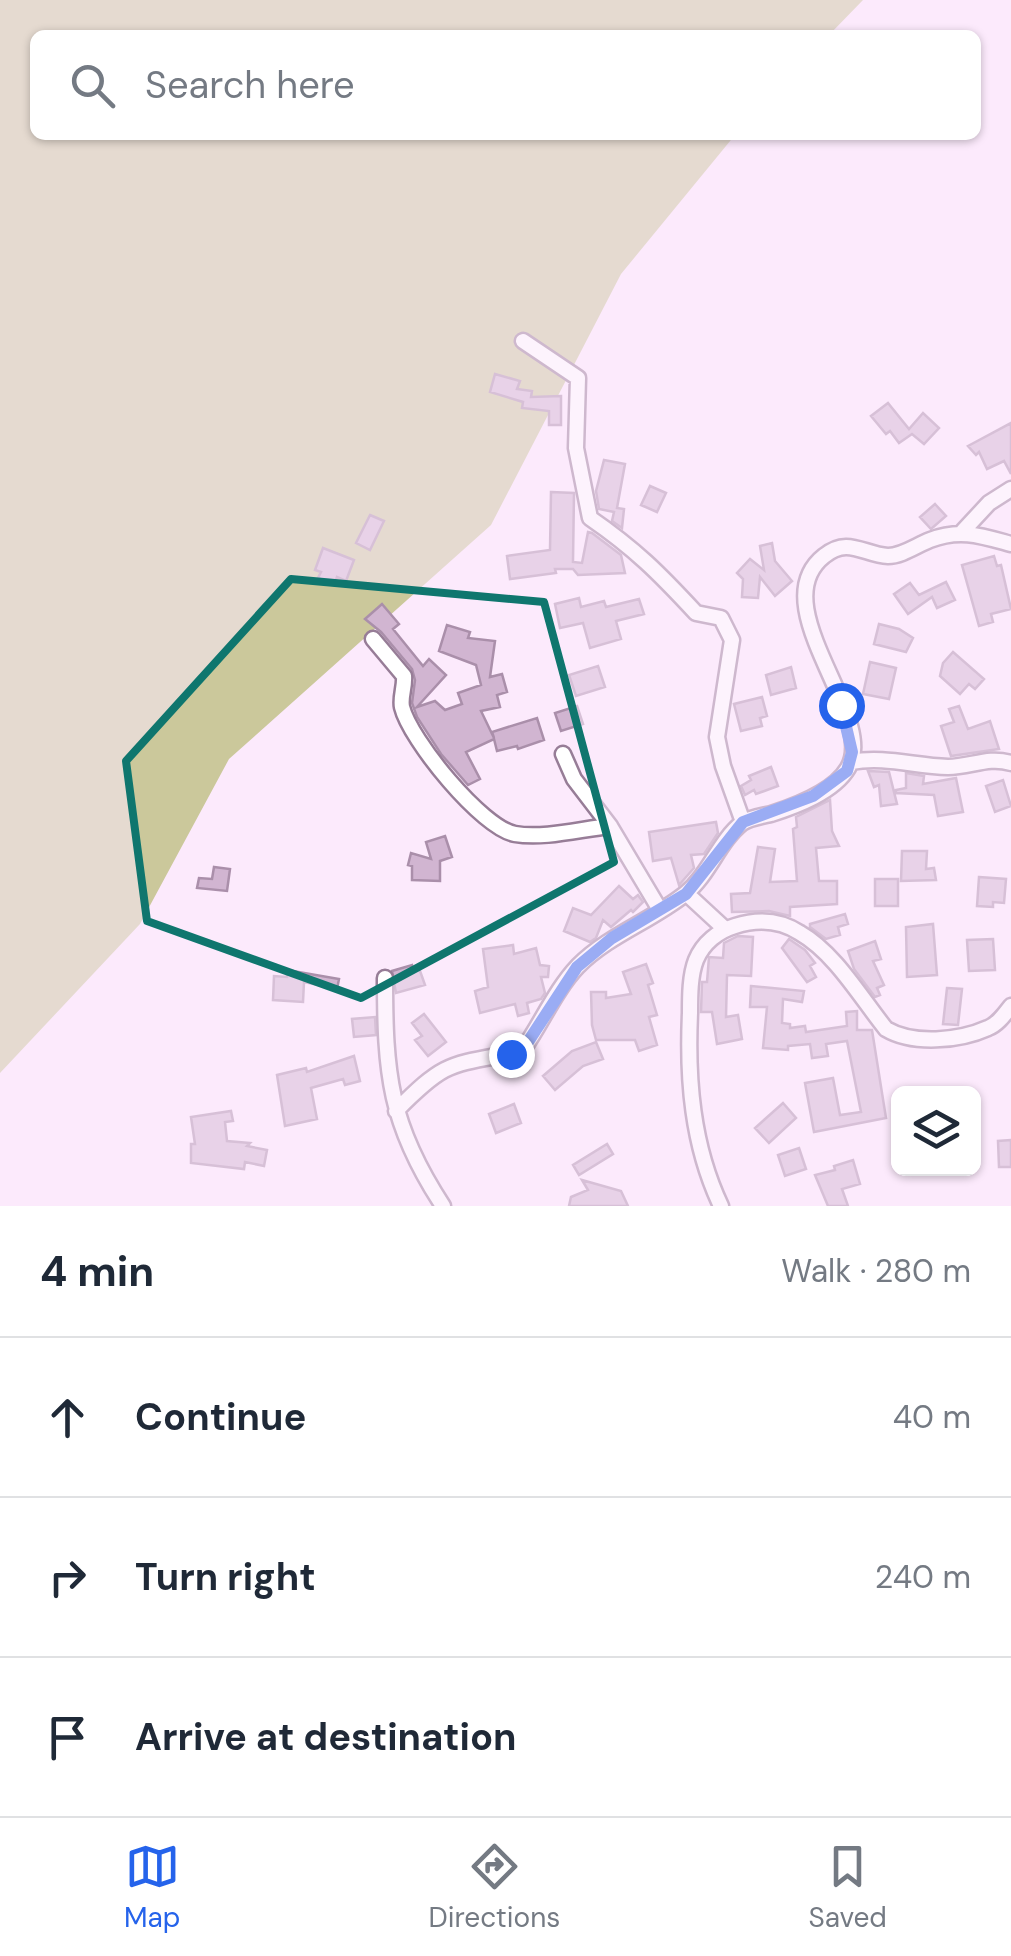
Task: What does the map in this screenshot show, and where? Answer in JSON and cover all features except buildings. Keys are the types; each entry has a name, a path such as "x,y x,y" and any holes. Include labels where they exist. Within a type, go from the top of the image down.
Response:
{"street":[{"path":"523,341 578,378 576,448 590,518 629,544 672,584 693,610 723,620 732,644 720,705 718,751 743,822"},
{"path":"396,1111 446,1067 524,1048 577,967 612,938 686,894 743,822 813,796 837,780 851,762 850,731 803,604 810,575 822,556 855,546 887,556 963,531 989,503 1011,489"},
{"path":"963,531 1011,544"},
{"path":"372,639 404,676 401,704 420,742 454,785 499,827 519,835 610,826"},
{"path":"563,754 574,779 610,826 660,910"},
{"path":"851,762 880,758 948,767 984,760 1011,764"},
{"path":"686,894 725,929"},
{"path":"721,1206 703,1162 689,1085 694,962 713,937 747,922 769,921 800,932 817,946 886,1029 897,1036 936,1039 966,1035 990,1028 1011,1006"},
{"path":"385,978 388,1082 415,1159 438,1204"},
{"path":"1000,1020 1011,1034"}],"highlighted area":[{"path":"291,579 544,602 614,862 361,998 147,921 126,761"}],"shaded area":[{"path":"0,0 863,0 834,30 30,30 30,140 731,140 621,274 491,525 229,759 140,924 0,1073"}],"route":[{"path":"511,1054 524,1048 577,967 612,938 686,894 743,822 813,796 847,771 852,752 841,705"}]}
